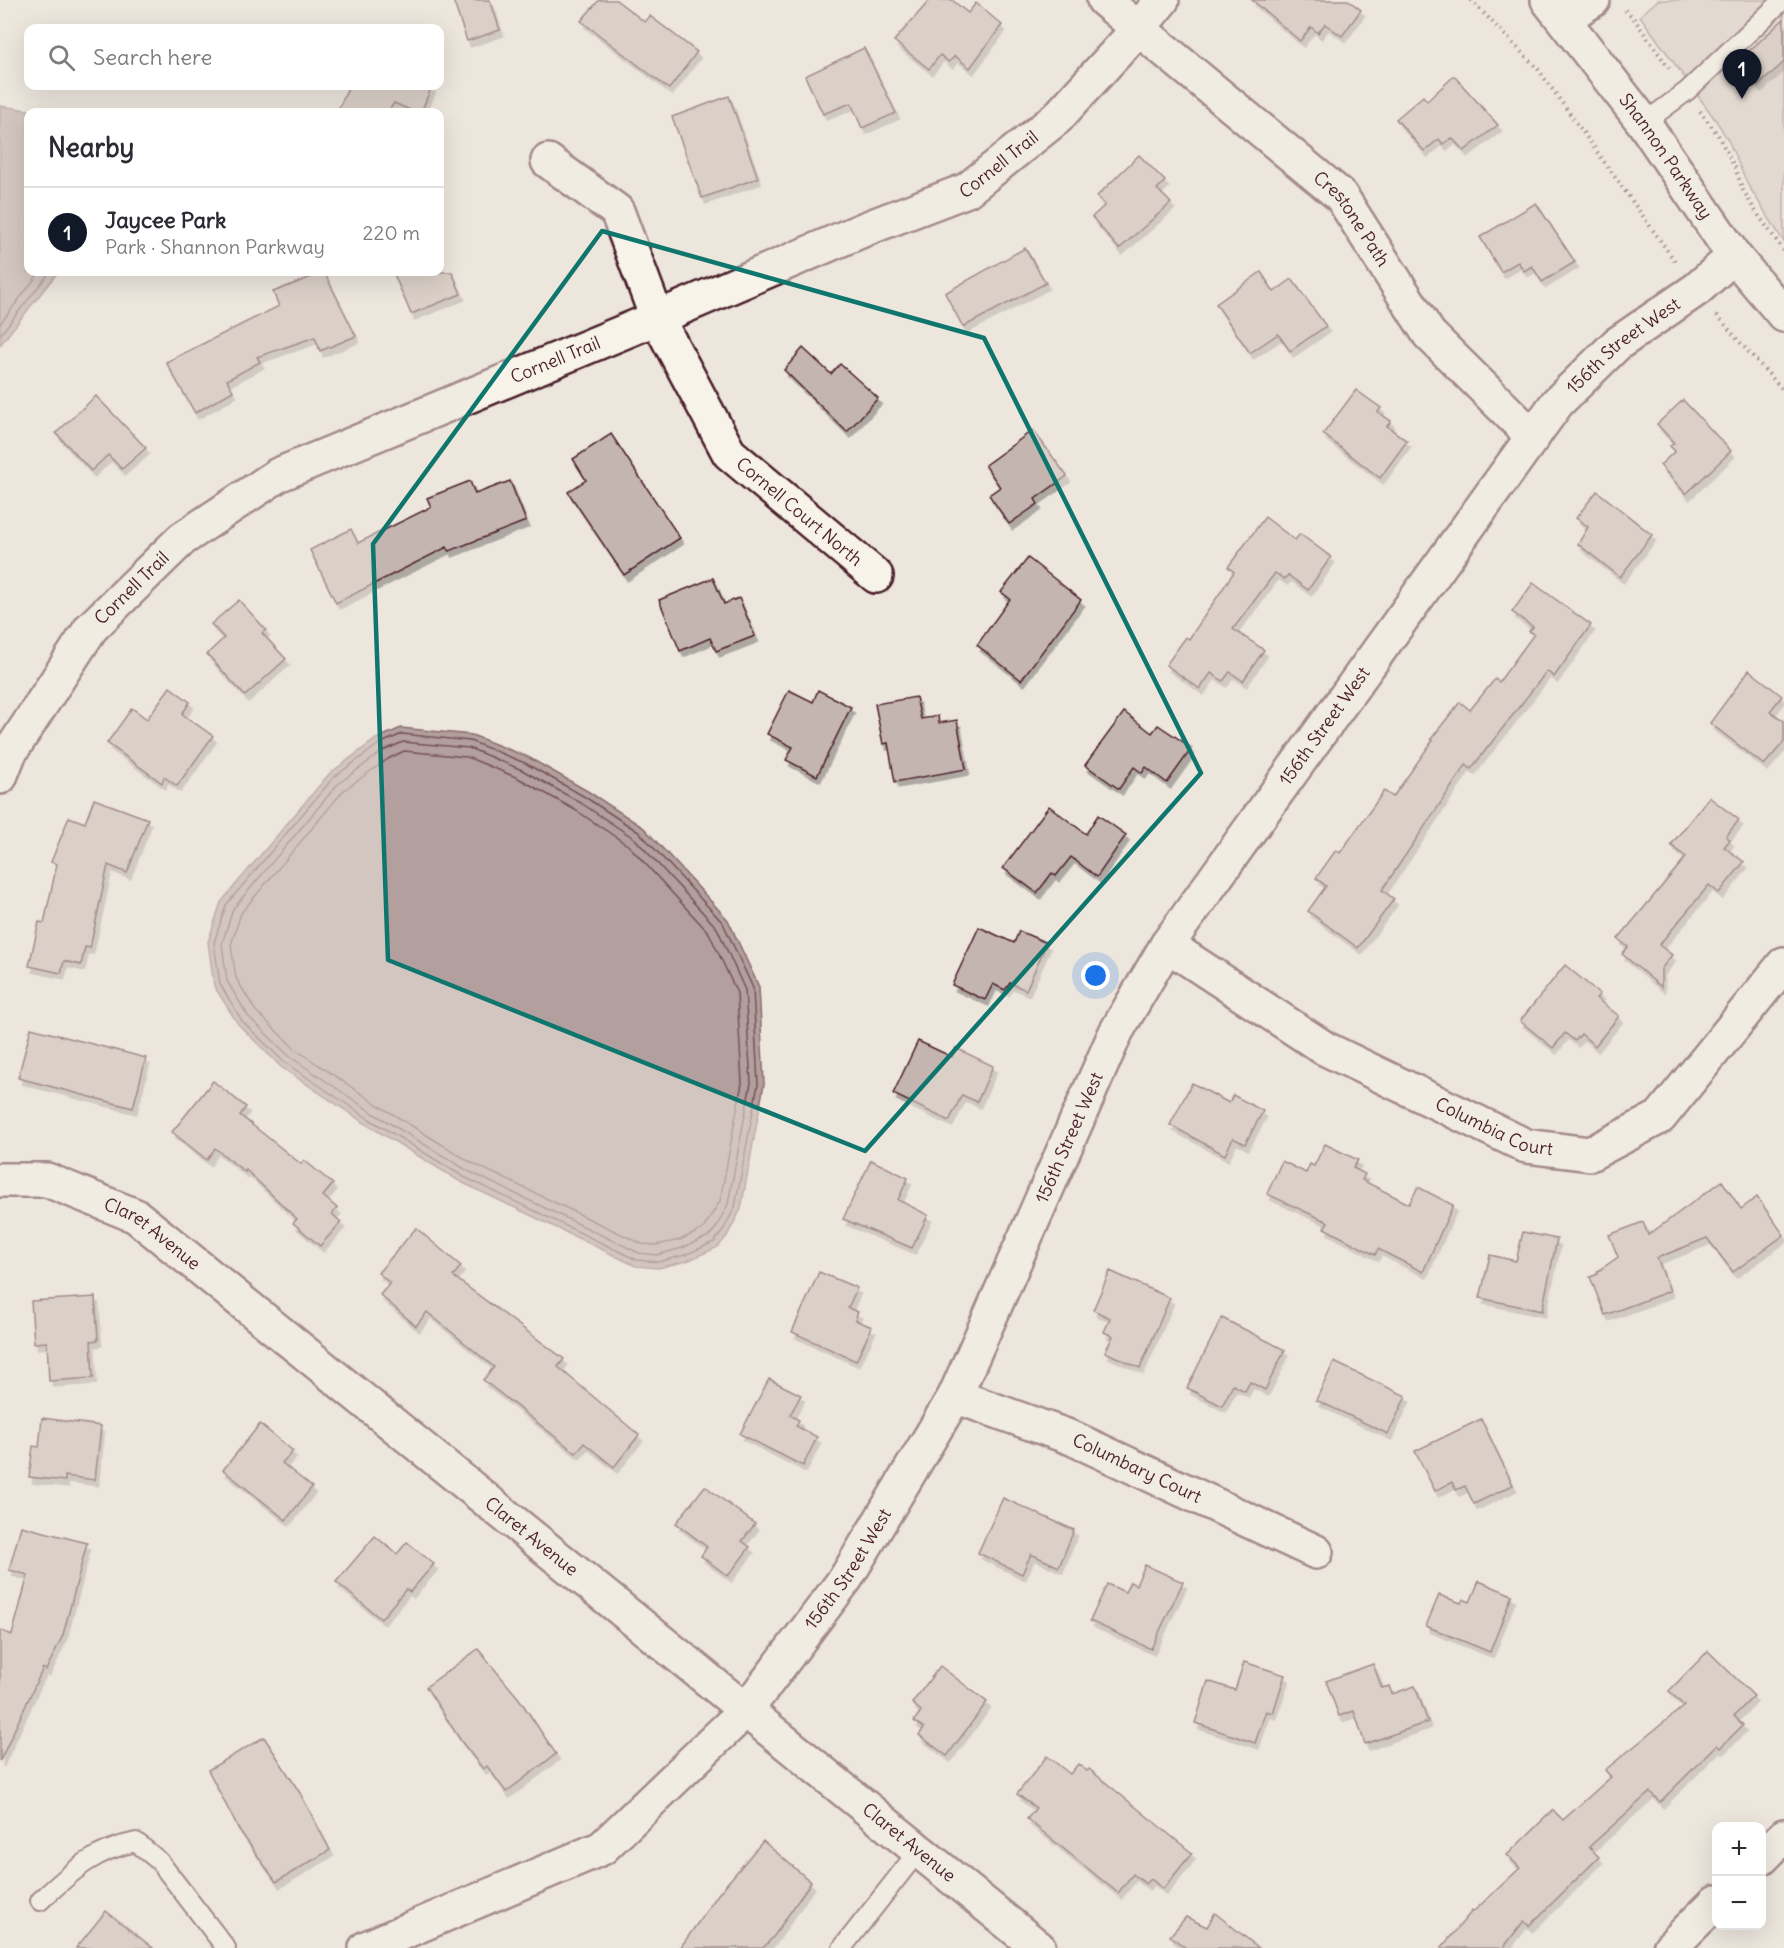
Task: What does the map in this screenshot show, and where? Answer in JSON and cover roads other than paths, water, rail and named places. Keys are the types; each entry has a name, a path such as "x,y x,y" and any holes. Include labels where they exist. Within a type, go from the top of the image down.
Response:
{"street":[{"name":"Crestone Path","path":"1104,0 1341,196 1429,334 1533,437"},
{"name":"Cornell Trail","path":"0,777 9,754 91,628 182,540 278,475 865,229 967,190 1057,118 1139,28 1161,0"},
{"path":"1556,9 1606,3"},
{"name":"Shannon Parkway","path":"1556,9 1644,123 1734,256 1784,315"},
{"name":"Cornell Court North","path":"548,161 617,211 657,318 729,453 876,576"},
{"name":"156th Street West","path":"366,1948 602,1848 746,1710 846,1578 955,1396 1116,1032 1167,945 1557,403 1617,344 1696,289 1734,256"},
{"name":"Columbia Court","path":"1167,945 1324,1048 1526,1146 1590,1154 1660,1118 1784,964"},
{"name":"Claret Avenue","path":"0,1180 47,1180 136,1216 1039,1948"},
{"name":"Columbary Court","path":"955,1396 1072,1438 1316,1552"},
{"path":"1766,1853 1784,1836"},
{"path":"1670,1948 1712,1906"}],"lane":[{"path":"1644,123 1687,91 1783,0"},
{"path":"40,1901 79,1866 116,1846 136,1842 159,1861 226,1948"},
{"path":"842,1948 919,1850"}],"water":[{"path":"0,106 24,110 24,276 55,276 0,345"},
{"path":"401,728 472,735 528,757 589,792 644,828 728,920 759,987 764,1084 741,1209 727,1236 718,1247 687,1261 658,1268 636,1266 461,1182 366,1124 281,1067 238,1024 214,986 208,942 221,902 329,774 376,739"}],"place":[{"name":"Jaycee Park","path":"1742,99"}]}
